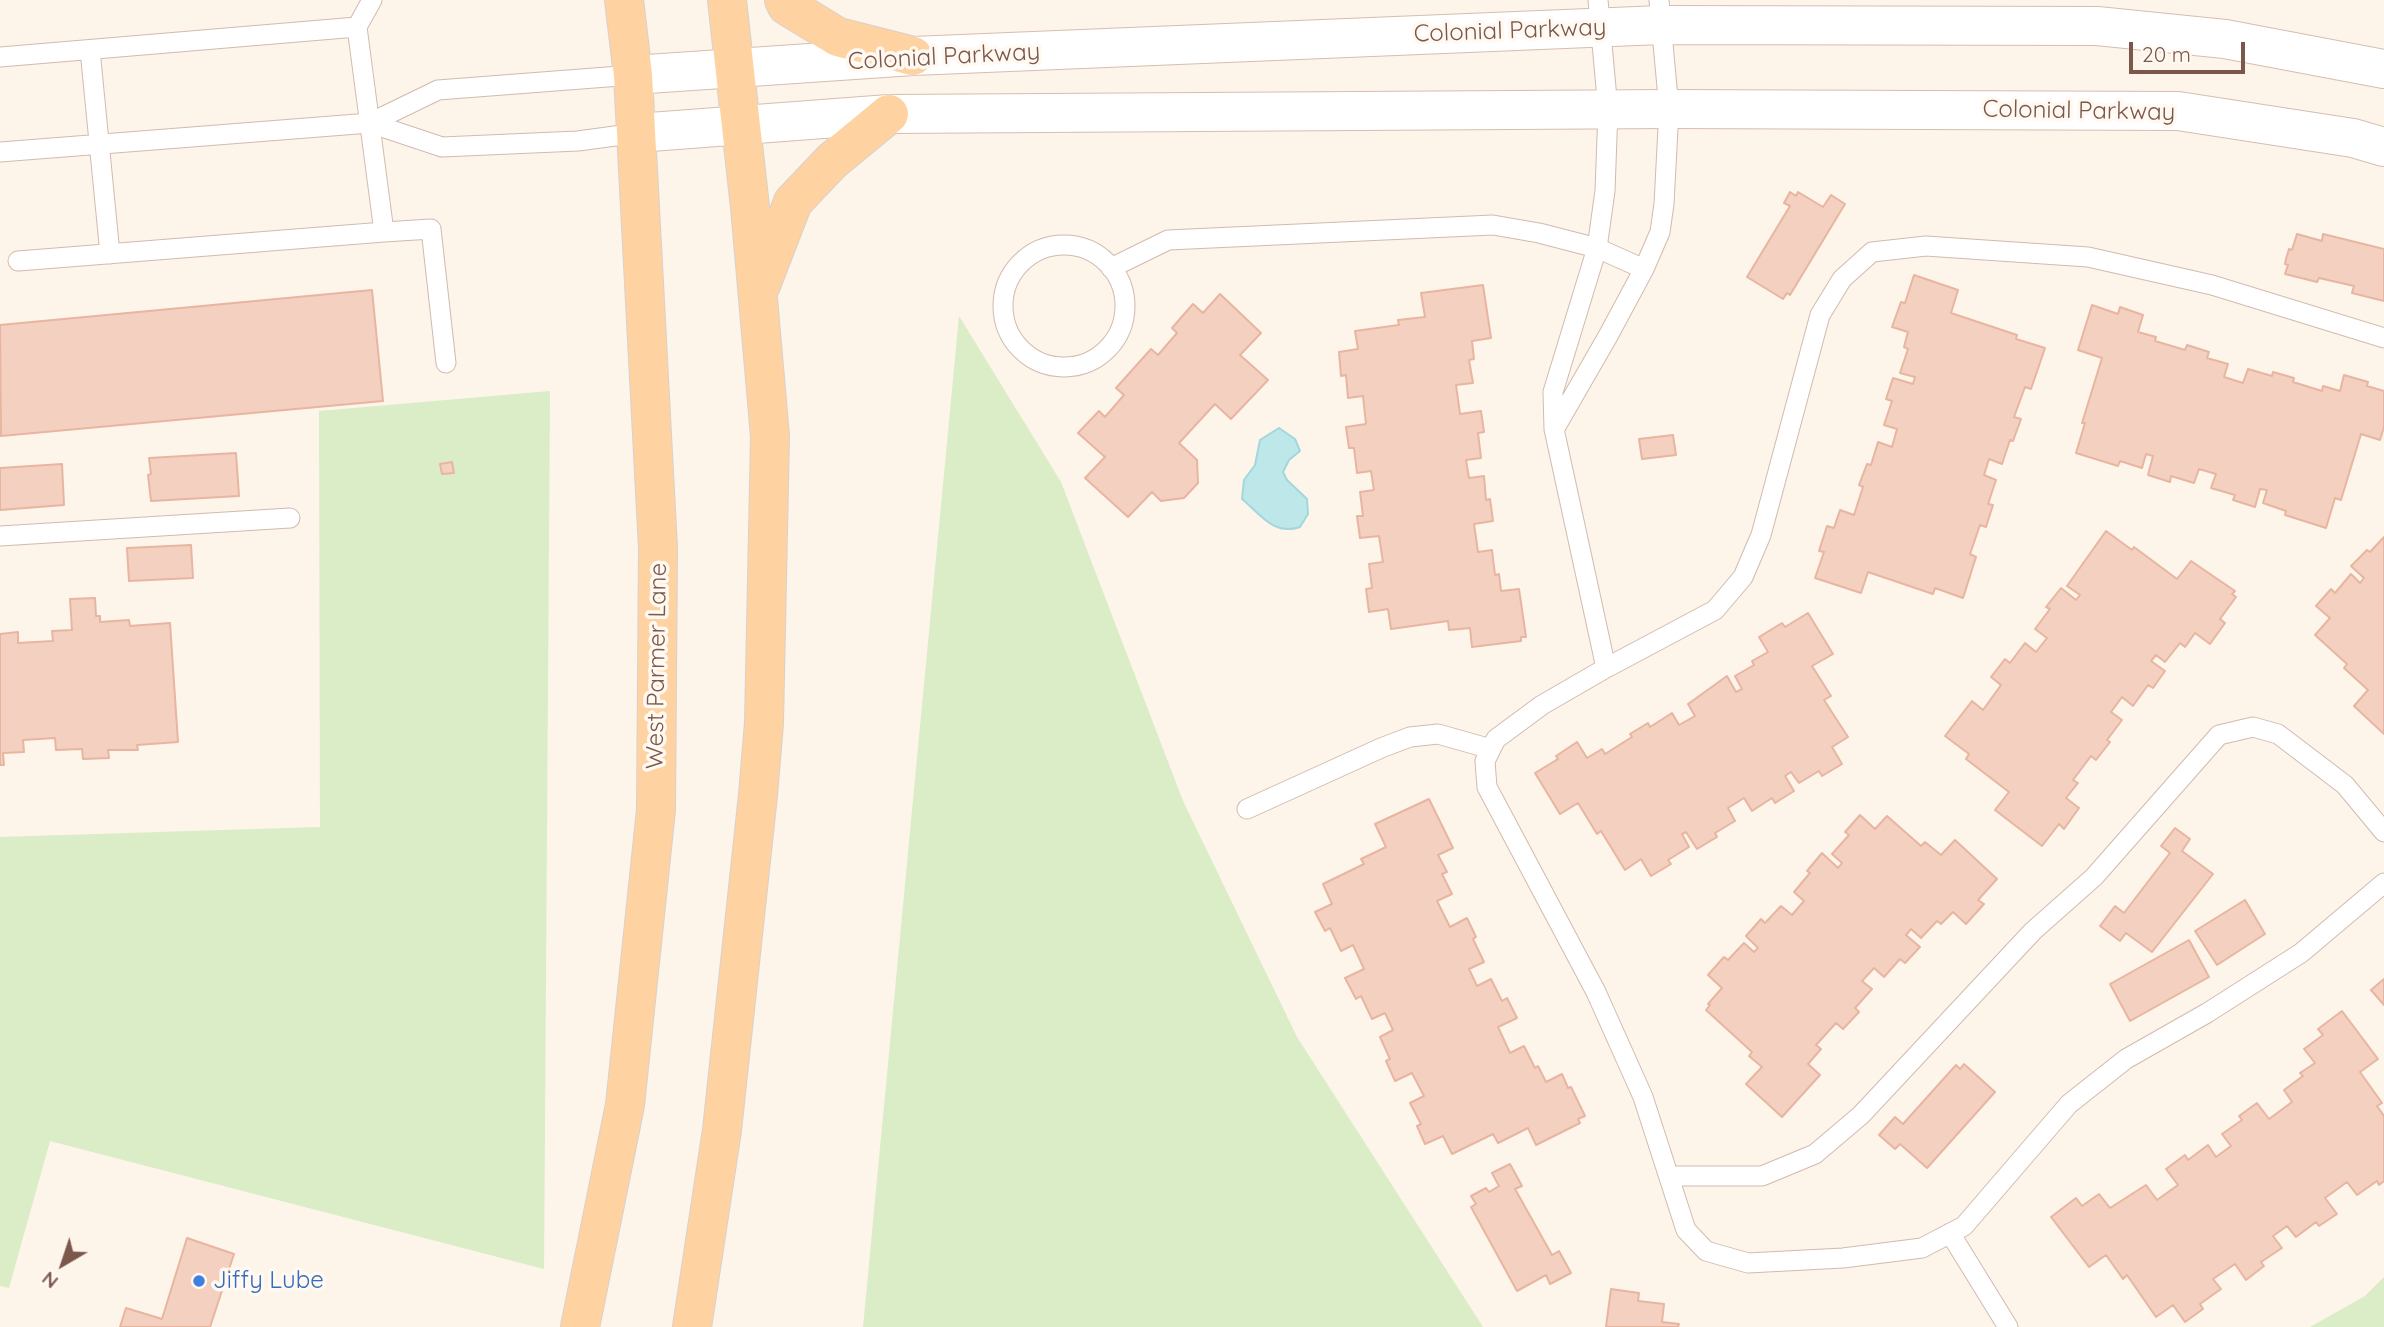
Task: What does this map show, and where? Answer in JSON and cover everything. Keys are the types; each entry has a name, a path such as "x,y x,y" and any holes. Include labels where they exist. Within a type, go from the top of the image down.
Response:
{"main road":[{"name":"West Parmer Lane","path":"580,1327 625,1105 656,810 659,548 637,133 624,0"},
{"path":"692,1327 722,1130 764,723 770,436 727,0"},
{"path":"784,0 788,6 838,37 913,56"},
{"path":"758,294 793,202 832,161 890,114"}],"street":[{"name":"Colonial Parkway","path":"633,75 1600,14 1660,13 2097,26 2225,39 2384,69"},
{"name":"Colonial Parkway","path":"637,133 890,114 1669,109 2178,111 2353,138 2384,147"}],"lane":[{"path":"372,0 357,27 384,232"},
{"path":"1554,429 1608,336 1644,269 1660,232 1669,109 1660,13"},
{"path":"1600,14 1608,110 1605,191 1597,248 1553,392 1554,429 1606,668"},
{"path":"0,57 357,27"},
{"path":"90,50 110,254"},
{"path":"0,152 370,123 438,90 633,75"},
{"path":"370,123 442,147 578,141 637,133"},
{"path":"1111,268 1168,240 1493,225 1539,233 1597,248 1644,269"},
{"path":"18,261 431,229 446,363"},
{"path":"1058,245 1078,247 1096,254 1111,268 1122,285 1124,316 1122,326 1112,344 1097,358 1078,366 1058,367 1038,362 1021,350 1009,333 1003,314 1004,295 1010,276 1023,261 1039,250 1058,245"},
{"path":"2384,338 2212,285 2088,257 1926,246 1872,252 1842,279 1819,315 1761,535 1743,577 1714,611 1606,668 1533,712 1496,739 1485,761 1487,787 1596,992 1643,1097 1686,1230 1706,1251 1748,1263 1843,1258 1922,1248 1964,1226 2069,1104 2126,1059 2207,1013 2301,953 2384,883"},
{"path":"0,536 290,518"},
{"path":"1669,1176 1762,1176 1815,1154 1861,1115 2033,931 2094,877 2219,735 2253,727 2278,734 2345,785 2384,832"},
{"path":"1247,809 1410,737 1438,734 1491,749"},
{"path":"1950,1233 2008,1327"}],"green space":[{"path":"959,316 1061,482 1183,801 1297,1037 1483,1327 863,1327"},
{"path":"550,391 544,1269 50,1141 9,1288 0,1286 0,837 320,827 319,411"},
{"path":"2384,1277 2384,1327 2310,1327 2365,1296"}],"water":[{"path":"1279,428 1295,439 1300,451 1289,460 1283,472 1287,480 1307,499 1308,514 1300,527 1291,529 1283,529 1268,522 1242,499 1244,480 1255,465 1260,440"}],"building":[{"path":"1790,192 1796,196 1798,192 1823,207 1831,195 1845,204 1790,295 1787,293 1783,299 1747,277 1790,206 1784,203"},
{"path":"2297,234 2322,241 2323,234 2384,249 2384,301 2352,293 2354,286 2319,278 2317,282 2285,274 2289,249 2292,250"},
{"path":"1914,275 1958,290 1951,313 2017,335 2016,339 2045,348 2031,389 2025,387 2014,417 2021,419 2002,464 1989,459 1984,475 1996,480 1988,504 1993,505 1986,527 1980,525 1970,554 1976,557 1963,598 1935,588 1933,594 1868,572 1861,593 1815,578 1824,552 1819,551 1827,526 1834,528 1840,510 1854,515 1863,487 1859,485 1867,464 1871,465 1878,442 1892,447 1897,429 1884,425 1892,401 1886,399 1893,378 1913,384 1915,377 1900,373 1908,349 1904,347 1908,332 1892,327 1901,302 1905,303"},
{"path":"1483,285 1491,338 1472,341 1474,359 1469,360 1473,383 1456,385 1460,414 1481,411 1484,432 1478,433 1481,458 1466,460 1469,478 1484,476 1486,500 1490,499 1493,521 1474,524 1478,552 1492,550 1495,575 1499,574 1501,591 1519,589 1526,637 1521,637 1521,641 1472,647 1470,628 1449,630 1448,621 1391,629 1388,609 1369,612 1366,589 1372,588 1369,564 1383,562 1379,536 1360,538 1357,516 1363,516 1360,492 1374,490 1371,471 1357,473 1354,448 1349,448 1346,427 1366,424 1363,396 1348,398 1346,375 1341,376 1339,352 1358,349 1355,331 1399,325 1398,320 1425,317 1421,293"},
{"path":"372,290 383,401 1,436 0,325"},
{"path":"1220,294 1261,333 1240,355 1268,380 1231,419 1215,404 1179,443 1197,460 1198,483 1184,498 1161,501 1152,492 1128,517 1085,478 1105,457 1078,433 1099,411 1105,417 1124,395 1116,388 1151,349 1158,355 1177,333 1172,328 1193,304 1203,313"},
{"path":"2092,305 2118,314 2120,307 2143,315 2138,332 2156,337 2155,341 2185,350 2187,345 2209,352 2207,358 2228,364 2224,377 2243,383 2248,369 2272,376 2273,372 2294,378 2293,382 2322,391 2323,386 2340,391 2344,375 2368,382 2367,386 2384,391 2384,427 2380,440 2361,434 2341,500 2335,498 2326,528 2285,515 2286,511 2263,503 2267,490 2260,489 2255,507 2233,500 2235,495 2211,488 2216,474 2199,469 2194,483 2171,476 2170,482 2148,475 2153,456 2146,454 2142,468 2120,461 2118,466 2076,453 2085,423 2082,423 2102,358 2078,350"},
{"path":"1673,435 1676,455 1642,459 1639,439"},
{"path":"236,453 239,496 151,501 149,458"},
{"path":"452,462 454,473 442,474 440,464"},
{"path":"62,464 64,505 0,510 0,468"},
{"path":"2106,531 2132,550 2134,547 2177,579 2191,561 2235,591 2232,594 2236,597 2220,619 2225,623 2210,644 2195,633 2185,647 2180,643 2165,662 2156,655 2151,661 2165,671 2153,688 2148,685 2133,706 2122,697 2111,712 2122,720 2107,740 2110,742 2096,760 2091,756 2073,780 2078,783 2066,798 2079,808 2064,829 2059,824 2042,846 1995,810 2009,792 1966,759 1969,754 1945,736 1972,701 1983,710 2001,685 1991,677 2005,659 2010,663 2025,643 2036,652 2047,638 2035,629 2050,609 2046,607 2061,588 2076,600 2080,595 2067,586"},
{"path":"2384,537 2384,734 2354,706 2368,690 2344,668 2347,664 2315,635 2330,618 2316,606 2331,589 2335,593 2351,574 2360,583 2364,578 2351,566"},
{"path":"191,545 193,578 129,581 127,548"},
{"path":"95,598 96,616 100,616 100,622 129,620 130,626 170,623 178,742 137,745 138,750 108,750 109,758 83,759 82,749 56,750 55,738 23,740 24,752 3,753 4,765 0,765 0,634 18,632 18,643 53,641 52,631 72,630 70,599"},
{"path":"1808,613 1833,654 1812,666 1831,696 1824,700 1848,737 1832,747 1842,764 1822,776 1819,771 1799,783 1791,772 1785,776 1794,791 1775,803 1772,798 1752,811 1744,798 1728,808 1735,821 1715,833 1717,837 1697,849 1686,832 1682,834 1689,847 1668,860 1671,864 1651,876 1641,859 1625,870 1601,831 1597,834 1578,803 1560,814 1535,773 1558,759 1556,756 1577,742 1587,758 1602,749 1605,754 1632,737 1630,734 1648,723 1650,727 1672,713 1679,725 1695,716 1688,704 1727,676 1736,692 1742,689 1735,676 1754,665 1752,661 1768,652 1759,637 1782,623 1785,627"},
{"path":"1429,799 1453,848 1438,855 1447,872 1442,874 1452,894 1437,901 1450,927 1467,918 1476,937 1473,939 1484,962 1469,969 1477,986 1491,979 1502,1001 1507,998 1517,1018 1498,1027 1510,1053 1524,1046 1546,1082 1562,1074 1585,1116 1578,1119 1580,1123 1536,1145 1528,1128 1498,1143 1493,1134 1452,1154 1443,1136 1425,1144 1417,1126 1421,1124 1410,1103 1424,1096 1412,1073 1395,1081 1386,1061 1390,1059 1380,1037 1393,1030 1385,1013 1372,1019 1361,996 1356,999 1345,978 1364,969 1353,945 1341,951 1330,928 1325,931 1315,912 1332,904 1323,884 1364,864 1361,859 1386,847 1375,824"},
{"path":"1860,815 1875,829 1887,816 1921,846 1925,842 1941,855 1955,840 1997,879 1978,900 1984,904 1966,924 1953,912 1941,924 1937,921 1921,938 1911,929 1906,935 1920,947 1905,963 1900,959 1884,977 1874,968 1862,981 1872,989 1855,1008 1859,1012 1843,1029 1836,1023 1816,1045 1821,1049 1808,1064 1820,1075 1782,1117 1746,1084 1762,1067 1749,1056 1752,1052 1706,1010 1722,988 1708,975 1724,957 1728,960 1744,943 1754,952 1758,948 1746,936 1761,919 1765,923 1781,906 1792,915 1804,901 1794,892 1822,853 1838,868 1842,863 1832,854 1849,835 1845,832"},
{"path":"2175,828 2190,839 2182,851 2213,874 2152,952 2126,933 2120,941 2100,926 2115,906 2124,913 2170,853 2161,846"},
{"path":"2245,900 2265,934 2217,965 2195,931"},
{"path":"2189,940 2209,977 2130,1021 2110,984"},
{"path":"2384,979 2384,1005 2371,990"},
{"path":"2342,1011 2378,1059 2360,1072 2382,1103 2377,1106 2384,1116 2384,1181 2379,1185 2377,1181 2357,1195 2347,1182 2325,1198 2337,1214 2319,1226 2316,1222 2296,1237 2287,1226 2273,1236 2282,1248 2261,1262 2264,1266 2246,1280 2235,1264 2213,1279 2221,1289 2200,1304 2203,1309 2185,1322 2173,1305 2156,1317 2127,1275 2123,1279 2106,1255 2089,1267 2051,1217 2076,1198 2082,1206 2099,1194 2110,1208 2146,1185 2157,1200 2178,1185 2166,1169 2185,1155 2188,1160 2208,1145 2216,1157 2231,1146 2222,1134 2242,1120 2239,1116 2257,1103 2269,1119 2292,1102 2284,1090 2303,1076 2300,1073 2315,1063 2304,1049 2323,1035 2318,1029"},
{"path":"1964,1064 1995,1092 1927,1168 1900,1144 1895,1149 1879,1135 1895,1117 1903,1124 1956,1065 1960,1069"},
{"path":"1510,1164 1522,1186 1515,1189 1552,1255 1559,1251 1571,1273 1550,1284 1546,1275 1517,1291 1471,1207 1476,1204 1471,1196 1486,1188 1489,1192 1499,1186 1492,1173"},
{"name":"Jiffy Lube","path":"187,1238 234,1254 210,1327 120,1327 126,1308 162,1319"},
{"path":"1611,1289 1639,1293 1638,1301 1664,1304 1662,1322 1679,1324 1678,1327 1606,1327"}],"place":[{"name":"Jiffy Lube","path":"199,1281"}]}
